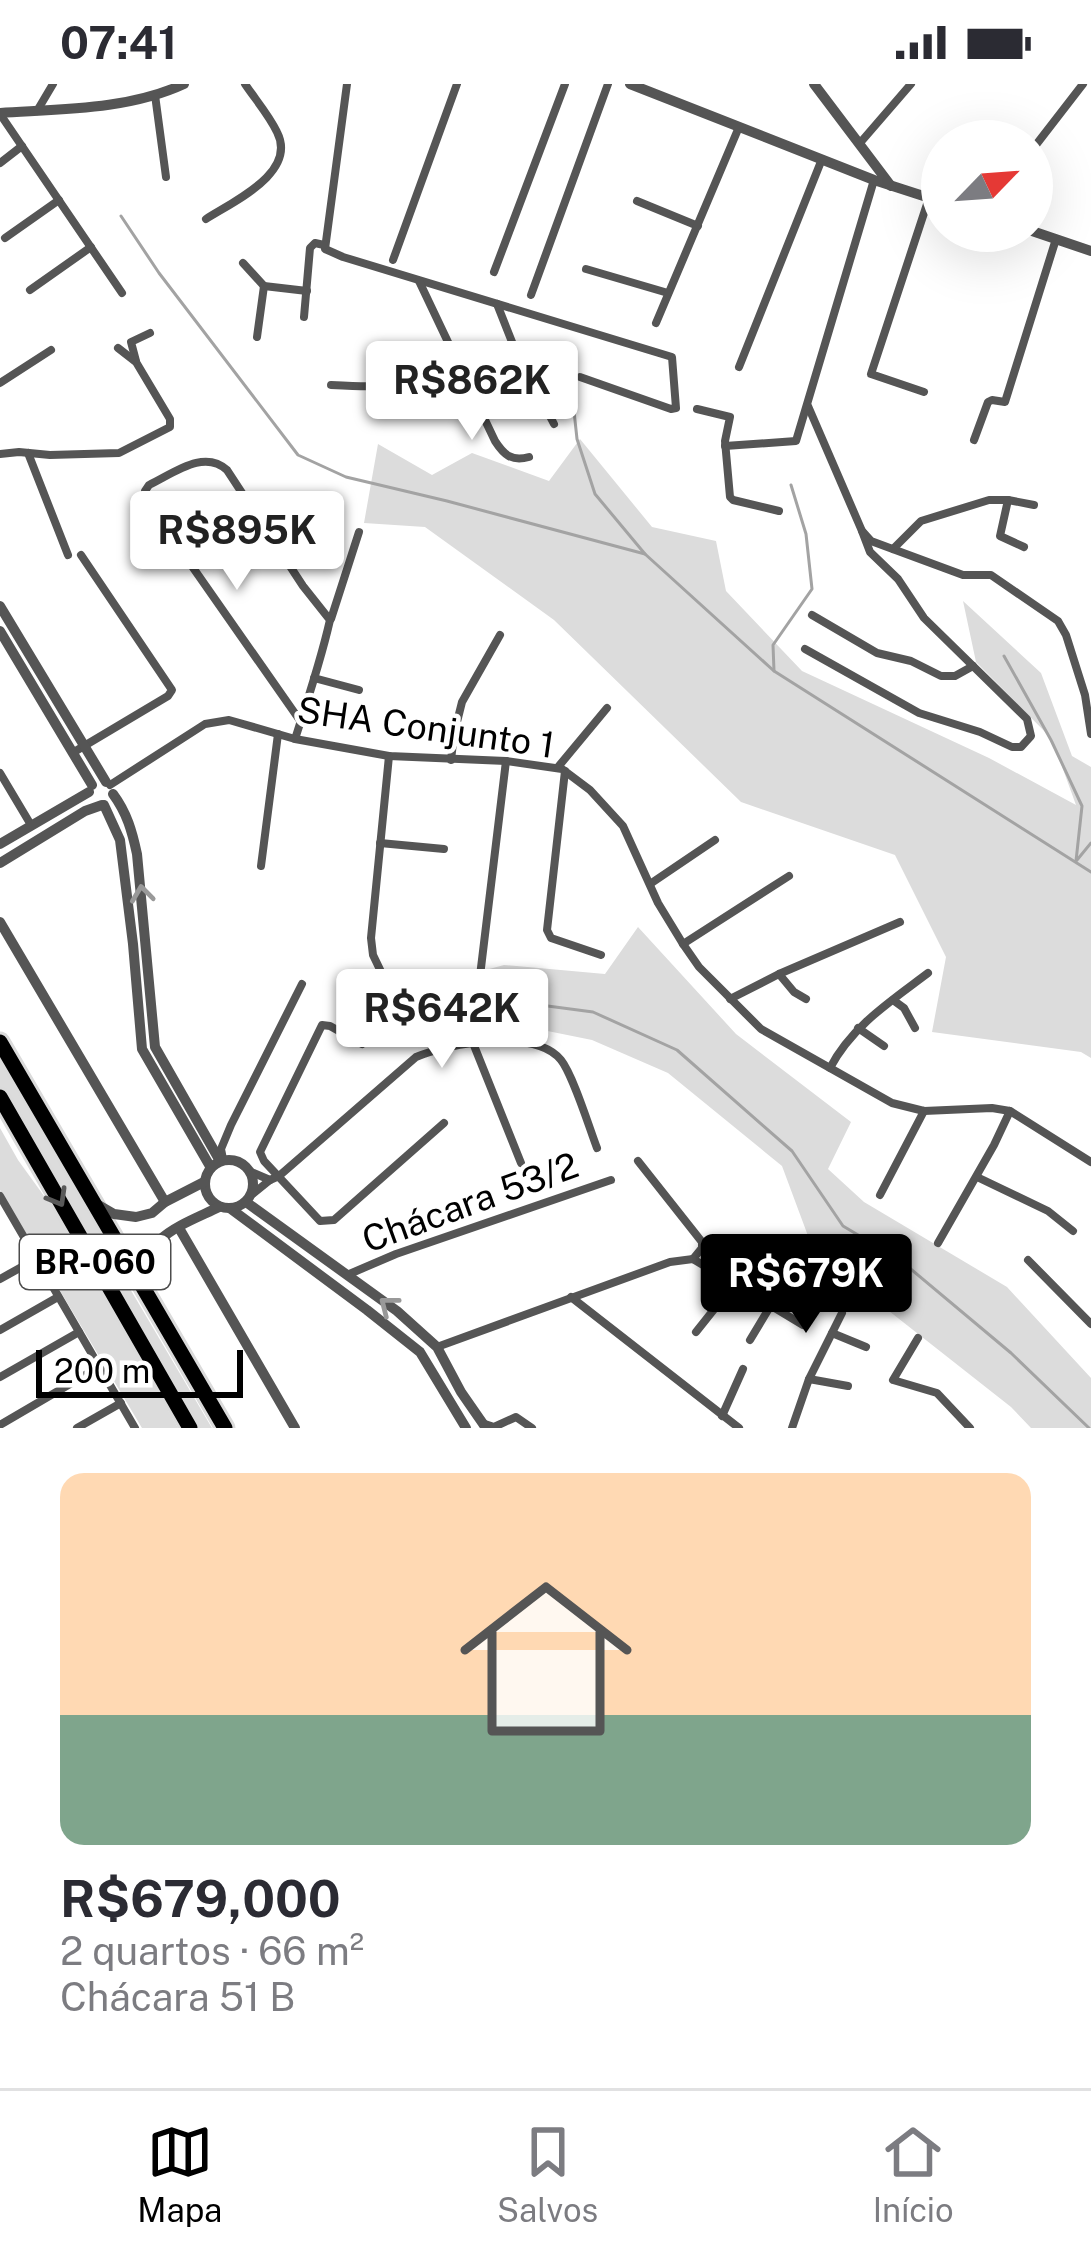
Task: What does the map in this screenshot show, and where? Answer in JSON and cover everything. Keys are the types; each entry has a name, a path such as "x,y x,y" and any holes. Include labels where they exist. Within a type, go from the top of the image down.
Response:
{"highway":[{"name":"BR-060","path":"0,1042 225,1428"},
{"name":"BR-060","path":"0,1097 190,1428"},
{"path":"102,1275 106,1260 126,1256"}],"street":[{"path":"37,111 52,84"},
{"path":"0,113 122,103 184,84"},
{"path":"206,219 267,179 277,164 280,136 245,84"},
{"path":"347,84 327,250 670,357 674,360 675,409 580,377"},
{"path":"392,260 458,84"},
{"path":"494,272 565,84"},
{"path":"531,295 608,84"},
{"path":"630,84 921,196"},
{"path":"814,84 891,186"},
{"path":"860,143 910,84"},
{"path":"1053,123 1083,84"},
{"path":"155,95 166,177"},
{"path":"0,113 122,293"},
{"path":"656,323 740,127"},
{"path":"0,163 22,146"},
{"path":"739,367 822,159"},
{"path":"725,446 795,442 875,163"},
{"path":"5,238 59,200"},
{"path":"638,201 698,226"},
{"path":"1053,238 1091,251"},
{"path":"921,239 872,374 924,392"},
{"path":"974,440 988,402 1005,402 1056,239"},
{"path":"304,317 310,248 315,243 324,245"},
{"path":"29,290 91,247"},
{"path":"243,263 264,286 307,291"},
{"path":"586,269 668,293"},
{"path":"419,280 502,452 518,460 529,458"},
{"path":"257,337 264,286"},
{"path":"496,303 554,424"},
{"path":"0,454 119,453 170,427 130,343 150,334"},
{"path":"118,348 136,362"},
{"path":"0,383 51,350"},
{"path":"331,385 398,386 455,361"},
{"path":"805,649 907,708 980,731 1012,747 1021,746 1031,736 1027,719 920,613 898,579 870,552 808,406"},
{"path":"697,409 730,417 725,446 730,497 778,511"},
{"path":"28,453 68,555"},
{"path":"301,722 146,499 146,488 202,460 219,463 330,620"},
{"path":"893,549 921,520 989,500 1034,505"},
{"path":"1008,500 1000,536 1024,547"},
{"path":"862,531 872,541 963,575 991,574 1058,621 1084,694 1091,734"},
{"path":"296,739 359,532"},
{"path":"79,748 172,690 81,555"},
{"path":"0,608 63,722 110,787 131,826 148,945 148,1048"},
{"path":"812,615 877,653 910,661 941,676 956,676 973,666"},
{"path":"0,631 63,722"},
{"path":"452,760 462,703 500,634"},
{"path":"314,678 359,690"},
{"path":"602,955 551,938 547,930 561,769 607,708"},
{"name":"SHA Conjunto 1","path":"110,787 205,724 230,720 296,739 389,756 506,761 561,769 590,790 623,826 665,917 683,944 699,967 761,1029 892,1103 924,1111 1010,1111"},
{"path":"261,866 278,734"},
{"path":"79,748 87,792 91,800 103,805 120,840 148,1048 218,1163"},
{"path":"386,980 371,947 389,756"},
{"path":"480,976 506,761"},
{"path":"0,773 31,825"},
{"path":"0,844 98,782 110,787"},
{"path":"0,863 111,801 110,787"},
{"path":"85,812 87,792"},
{"path":"650,884 716,840"},
{"path":"380,843 444,849"},
{"path":"683,944 789,876"},
{"path":"0,922 165,1202"},
{"path":"730,999 900,922"},
{"path":"779,974 806,999"},
{"path":"830,1068 858,1028 928,974"},
{"path":"95,1204 126,1217 152,1213 205,1182 302,983"},
{"path":"893,1000 904,1008 915,1028"},
{"path":"362,1044 322,1025 260,1152 274,1178 320,1221 328,1222 444,1123"},
{"path":"858,1028 884,1046"},
{"path":"472,1043 521,1163"},
{"path":"164,1322 144,1274 148,1252 164,1234 248,1199 416,1057 472,1043 532,1043 560,1059 597,1148"},
{"path":"880,1195 924,1111"},
{"path":"938,1243 1010,1111 1091,1162"},
{"path":"218,1163 238,1161 249,1171 274,1178"},
{"path":"638,1161 702,1242 693,1259"},
{"path":"248,1199 253,1188 249,1171"},
{"path":"976,1177 1048,1211 1073,1231"},
{"name":"Chácara 53/2","path":"347,1275 611,1180"},
{"path":"205,1182 211,1201 419,1352 483,1427"},
{"path":"0,1196 135,1428"},
{"path":"248,1199 397,1311 436,1347 483,1427"},
{"path":"152,1213 164,1234"},
{"path":"0,1227 13,1219"},
{"path":"179,1228 295,1428"},
{"path":"0,1279 36,1259"},
{"path":"436,1347 670,1262 693,1259 803,1325"},
{"path":"1028,1260 1091,1324"},
{"path":"750,1340 789,1277"},
{"path":"696,1331 735,1283"},
{"path":"0,1330 58,1297"},
{"path":"570,1297 739,1428"},
{"path":"792,1428 809,1379 842,1313"},
{"path":"0,1376 79,1333"},
{"path":"832,1333 866,1347"},
{"path":"918,1338 893,1380 937,1393 970,1428"},
{"path":"435,1374 448,1366"},
{"path":"0,1425 99,1367"},
{"path":"722,1416 743,1369"},
{"path":"809,1379 848,1386"},
{"path":"77,1428 121,1403"},
{"path":"483,1427 516,1418 532,1428"}],"shaded area":[{"path":"580,439 652,527 716,541 726,591 802,671 989,758 1076,805 1052,739 976,662 963,601 1041,673 1072,756 1091,767 1091,1058 1081,1052 932,1032 946,957 895,855 741,802 554,620 425,527 364,523 378,444 432,475 472,453 549,481"},
{"path":"638,927 736,1034 851,1122 828,1169 864,1202 1007,1287 1091,1378 1091,1428 1031,1428 1011,1407 814,1252 782,1166 668,1073 592,1040 503,1022 421,1025 420,988 504,965 605,974"},
{"path":"0,1058 114,1251 99,1260 0,1089"},
{"path":"0,1128 65,1225 178,1428 142,1428 10,1207 0,1190"},
{"path":"112,1262 212,1428 195,1428 108,1267"}],"waterway":[{"path":"121,216 298,455 346,477 645,554 774,671 1091,872"},
{"path":"570,374 577,439 595,494 645,554"},
{"path":"774,671 773,645 812,589 806,534 791,485"},
{"path":"1004,656 1082,806 1076,861"},
{"path":"1077,860 1091,843"},
{"path":"361,1005 392,1012 525,1003 593,1012 677,1050 792,1151 843,1226 900,1260 1011,1353 1089,1428"}]}
